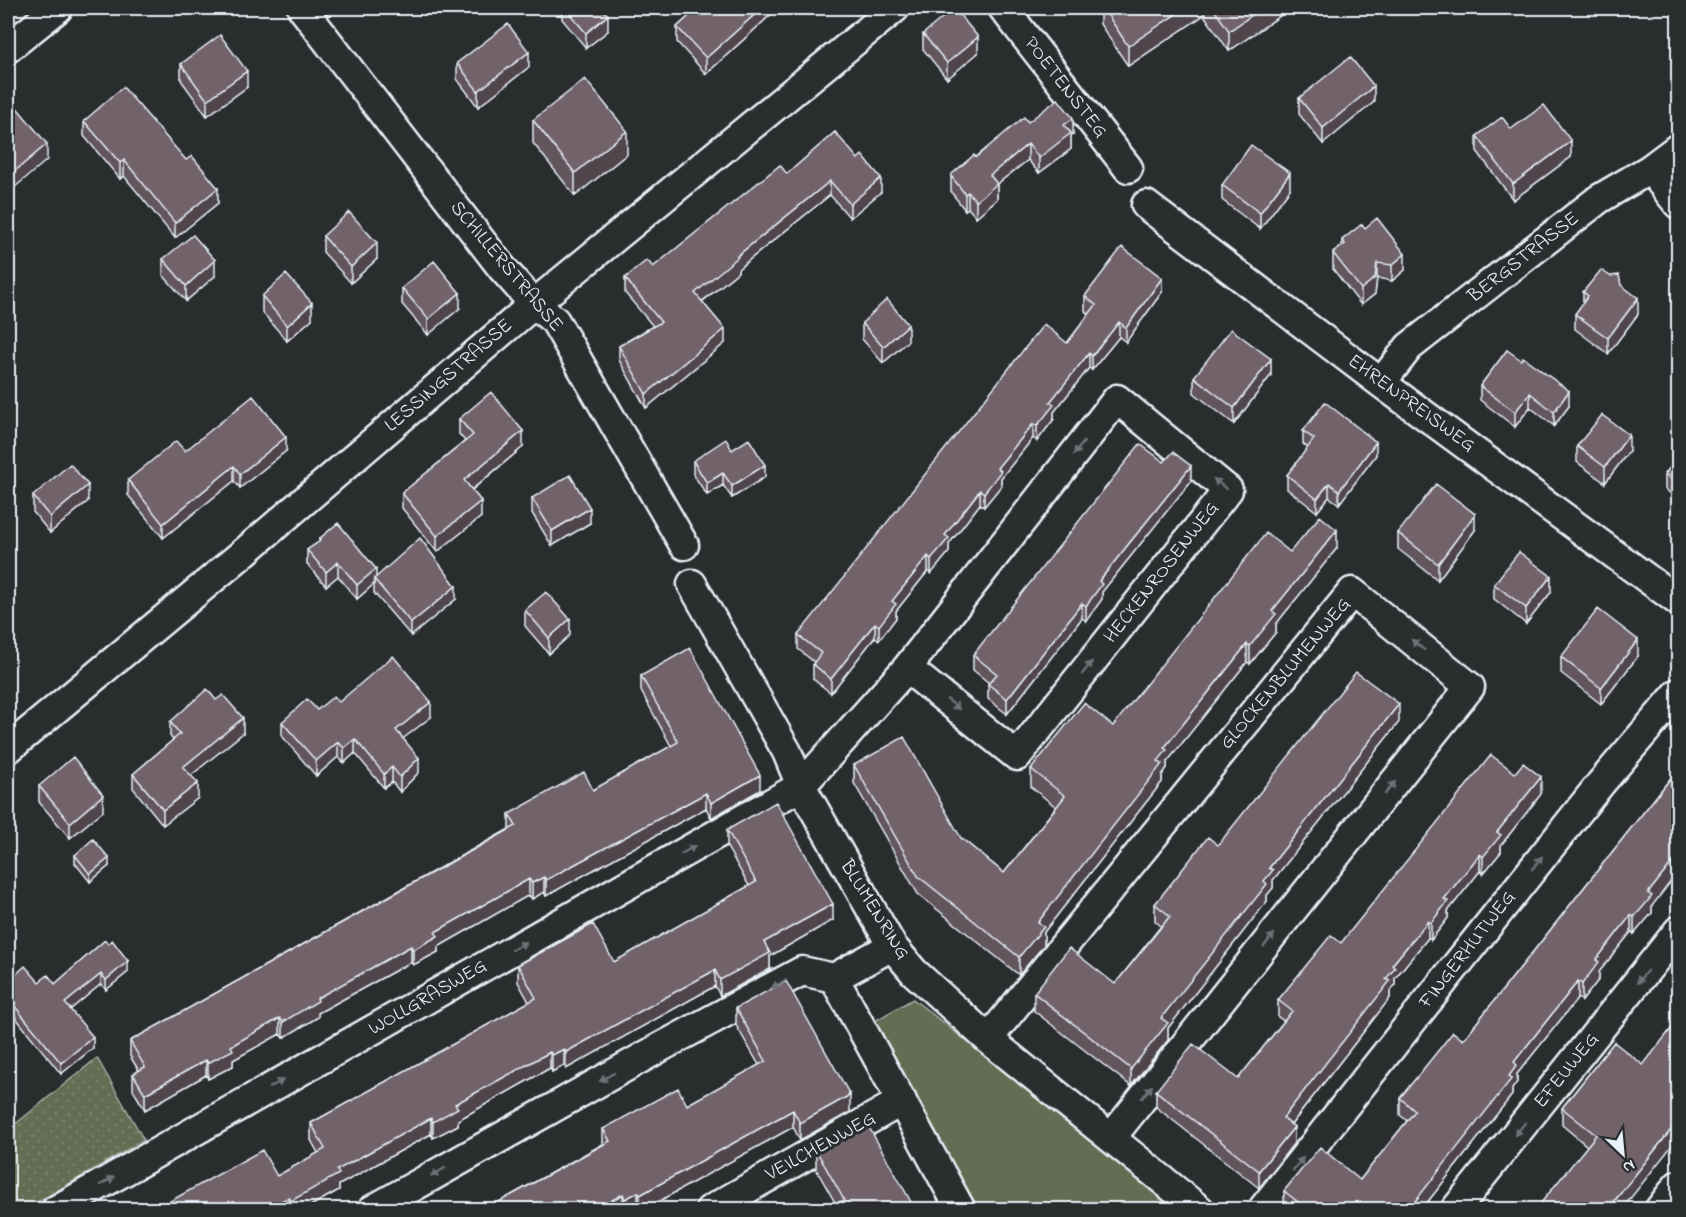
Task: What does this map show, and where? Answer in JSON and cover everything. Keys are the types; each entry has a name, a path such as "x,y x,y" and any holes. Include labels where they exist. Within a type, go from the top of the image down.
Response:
{"street":[{"path":"8,48 58,8"},
{"name":"SCHILLERSTRASSE","path":"302,8 502,268 534,304 555,321 684,545"},
{"name":"LESSINGSTRASSE","path":"8,749 241,555 534,304 895,8"},
{"name":"POETENSTEG","path":"1003,8 1128,168"},
{"name":"BERGSTRASSE","path":"1381,383 1409,347 1599,199 1650,169 1678,148"},
{"path":"1650,169 1678,204"},
{"name":"EHRENPREISWEG","path":"1146,206 1381,383 1678,601"},
{"name":"HECKENROSENWEG","path":"801,786 907,668 1117,399 1228,490 1017,756 907,668"},
{"name":"BLUMENRING","path":"692,584 787,752 801,786 892,946 914,972 988,1039 1200,1209"},
{"name":"GLOCKENBLUMENWEG","path":"988,1039 1352,592 1470,687 1111,1138"},
{"name":"FINGERHUTWEG","path":"1262,1209 1601,783 1678,693"},
{"name":"WOLLGRASWEG","path":"56,1209 801,786"},
{"name":"EFEUWEG","path":"1455,1209 1678,932"},
{"path":"372,1209 635,1061 802,972 834,978 892,946"},
{"path":"834,978 961,1209"},
{"name":"VEILCHENWEG","path":"710,1209 902,1101"},
{"path":"1659,1209 1678,1185"}],"green space":[{"path":"913,999 1180,1209 977,1209 873,1022"},
{"path":"97,1058 144,1140 26,1209 8,1209 8,1130"}],"building":[{"path":"565,8 601,8 608,15 586,33"},
{"path":"698,8 762,8 706,58 677,27"},
{"path":"954,8 978,37 947,63 923,34"},
{"path":"1103,8 1185,8 1128,46"},
{"path":"1213,8 1262,8 1229,31"},
{"path":"508,24 529,52 478,91 457,63"},
{"path":"220,35 247,71 207,100 181,64"},
{"path":"1350,57 1374,86 1323,128 1299,98"},
{"path":"585,79 627,131 575,173 533,120"},
{"path":"123,87 186,160 192,156 218,188 175,223 124,160 120,163 84,121"},
{"path":"8,99 47,144 8,177"},
{"path":"1058,99 1073,118 1064,125 1071,133 1039,158 1028,144 990,175 997,184 976,201 968,192 965,194 951,176 952,174 1024,117 1028,122"},
{"path":"1544,105 1571,141 1513,184 1477,136 1502,117 1511,129"},
{"path":"835,132 858,159 862,155 881,178 850,204 830,181 695,293 725,329 646,394 619,346 661,322 625,278 647,260 653,267 780,165 787,174"},
{"path":"1251,145 1290,173 1260,213 1222,185"},
{"path":"349,212 377,243 351,267 323,236"},
{"path":"1377,218 1405,254 1392,265 1377,263 1375,278 1361,289 1333,253 1345,244 1342,240 1362,224 1365,228"},
{"path":"193,235 215,260 186,286 163,259"},
{"path":"1122,247 1162,278 1126,328 1119,322 1092,356 1089,353 1050,402 1054,405 1037,426 1033,424 997,468 1001,471 992,483 984,493 980,490 945,535 949,538 931,559 928,556 892,601 896,604 879,626 875,623 831,679 813,664 821,653 798,635 1044,324 1067,343 1096,305 1085,296"},
{"path":"434,261 460,293 428,319 402,288"},
{"path":"1601,270 1610,276 1619,275 1621,285 1638,298 1608,338 1575,314 1588,296 1583,292"},
{"path":"286,274 312,303 287,326 262,296"},
{"path":"887,299 908,325 883,347 862,323"},
{"path":"1231,329 1271,359 1234,408 1194,377"},
{"path":"1507,350 1521,360 1523,357 1569,391 1554,412 1530,393 1515,412 1480,386"},
{"path":"491,392 523,431 464,480 481,501 437,536 402,493 473,435 459,419"},
{"path":"253,396 286,437 240,474 234,466 163,524 128,480 176,441 185,451"},
{"path":"1325,402 1376,442 1339,491 1329,483 1317,499 1287,475 1314,439 1303,431"},
{"path":"1602,415 1629,435 1605,467 1577,446"},
{"path":"726,439 732,450 749,439 765,465 732,486 723,473 707,483 693,461"},
{"path":"1140,444 1164,462 1173,452 1191,466 1099,581 1102,584 1086,606 1082,603 1007,699 988,684 997,674 973,655"},
{"path":"1678,457 1678,484 1665,474"},
{"path":"70,464 88,485 50,517 33,496"},
{"path":"570,475 590,508 552,531 532,498"},
{"path":"1436,484 1475,514 1438,564 1398,533"},
{"path":"1320,516 1337,530 1272,611 1276,614 1250,646 1247,644 1164,748 1167,750 1158,761 1162,764 1038,922 1044,927 1019,957 918,876 854,765 904,737 961,838 1004,873 1065,796 1031,769 1084,703 1113,726 1266,533 1290,552"},
{"path":"338,523 376,569 357,585 338,562 326,572 307,550"},
{"path":"420,538 456,586 411,623 374,579"},
{"path":"1519,552 1551,576 1526,608 1494,584"},
{"path":"546,592 570,619 549,638 525,610"},
{"path":"1598,609 1638,640 1601,688 1561,657"},
{"path":"690,648 760,775 711,803 706,793 546,880 544,877 532,883 529,879 435,932 438,936 413,950 411,946 317,998 318,1001 283,1022 280,1018 231,1046 233,1050 208,1063 206,1060 145,1094 133,1074 145,1067 130,1041 516,826 509,814 584,772 593,790 678,742 641,676"},
{"path":"393,656 431,702 396,730 419,758 400,777 392,767 384,774 355,739 344,748 338,742 316,761 282,722 307,699 317,710 334,696 339,702"},
{"path":"1356,672 1399,704 1269,868 1273,870 1264,881 1267,884 1161,1018 1168,1023 1131,1069 1034,993 1069,948 1115,984 1170,916 1155,904 1208,837 1218,845"},
{"path":"207,689 216,700 223,695 243,718 183,767 198,783 163,810 133,774 180,734 170,722"},
{"path":"1491,755 1515,773 1523,763 1541,777 1497,832 1501,835 1483,857 1480,854 1444,899 1448,901 1431,923 1428,921 1392,965 1395,968 1386,979 1390,981 1283,1118 1294,1127 1259,1171 1156,1091 1193,1044 1238,1079 1292,1011 1278,1000 1331,935 1341,943"},
{"path":"73,757 103,795 70,823 39,786"},
{"path":"1678,769 1678,855 1648,893 1652,896 1634,917 1631,915 1596,960 1599,962 1582,984 1578,981 1514,1062 1517,1065 1509,1076 1512,1078 1409,1209 1307,1209 1284,1191 1320,1147 1360,1180 1415,1111 1400,1098 1453,1032 1463,1040"},
{"path":"776,802 833,904 764,942 770,953 720,980 715,970 566,1052 564,1049 552,1055 550,1052 455,1104 458,1108 433,1122 431,1118 337,1170 339,1174 291,1201 289,1197 266,1209 156,1209 262,1150 277,1176 325,1149 311,1123 536,998 518,965 593,924 614,962 756,882 727,830"},
{"path":"93,839 109,858 90,874 75,855"},
{"path":"105,940 108,944 112,940 128,961 106,980 101,974 65,1003 93,1037 61,1063 8,998 8,982 25,966 39,982 48,975 55,984"},
{"path":"786,981 850,1095 800,1123 793,1110 640,1195 638,1192 625,1199 623,1194 596,1209 486,1209 610,1141 603,1129 678,1088 687,1105 766,1061 736,1008"},
{"path":"1678,1020 1678,1121 1608,1209 1536,1209 1596,1135 1562,1108 1614,1042 1643,1065"},
{"path":"866,1122 915,1209 826,1209 844,1200 816,1150"}]}
